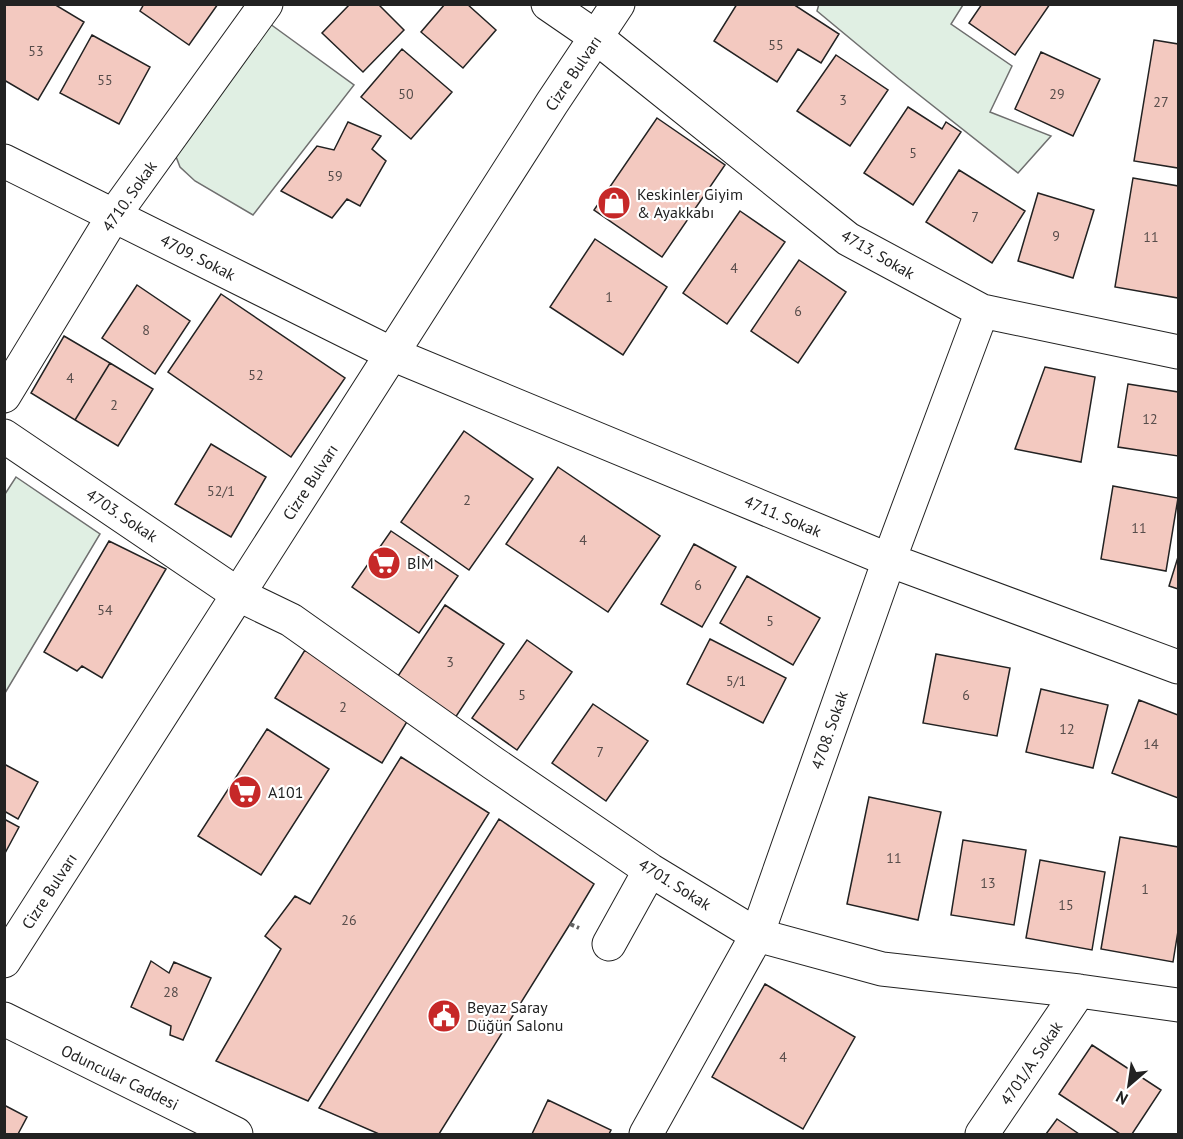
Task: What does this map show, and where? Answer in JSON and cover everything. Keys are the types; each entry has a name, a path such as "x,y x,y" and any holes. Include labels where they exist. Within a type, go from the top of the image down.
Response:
{"street":[{"name":"4710. Sokak","path":"4,396 114,215 266,4"},
{"name":"4713. Sokak","path":"548,4 596,37 848,239 982,312 1179,351"},
{"name":"Cizre Bulvarı","path":"4,961 618,4"},
{"name":"4709. Sokak","path":"4,161 392,354"},
{"name":"4708. Sokak","path":"646,1134 758,935 889,560 982,312"},
{"name":"4711. Sokak","path":"392,354 889,560 1179,667"},
{"name":"4703. Sokak","path":"6,441 238,595"},
{"name":"4701. Sokak","path":"238,595 291,620 493,763 650,870 758,935 882,969 1079,991 1179,1005"},
{"path":"609,944 650,870"},
{"name":"4701/A. Sokak","path":"982,1134 1079,991"},
{"name":"Oduncular Caddesi","path":"4,1019 234,1134"}],"green space":[{"path":"819,4 963,5 951,24 1012,66 990,112 1051,136 1018,173 817,11"},
{"path":"266,21 354,85 253,215 195,181 180,167 175,154"},
{"path":"16,477 100,534 5,693 5,494"}],"building":[{"path":"4,4 54,4 84,22 38,100 4,80"},
{"path":"144,4 218,4 189,45 140,11"},
{"path":"350,4 378,4 404,30 363,72 322,33"},
{"path":"445,4 467,4 496,30 463,68 421,32"},
{"path":"737,4 793,4 839,34 821,63 798,49 777,82 714,41"},
{"path":"982,4 1050,4 1015,55 969,23"},
{"path":"92,35 150,67 119,124 60,93"},
{"path":"1154,40 1178,44 1178,168 1134,161"},
{"path":"402,49 452,92 411,139 361,97"},
{"path":"1041,52 1100,79 1073,136 1015,109"},
{"path":"836,55 888,90 850,146 797,111"},
{"path":"908,107 942,129 946,122 961,132 913,205 864,173"},
{"path":"657,118 725,165 662,257 594,210"},
{"path":"348,122 381,136 372,149 386,161 360,206 347,199 332,218 281,191 317,146 334,150"},
{"path":"959,170 1025,211 992,263 926,222"},
{"path":"1133,178 1178,186 1178,298 1115,287"},
{"path":"1038,193 1094,210 1073,278 1018,261"},
{"path":"740,211 785,242 727,324 683,293"},
{"path":"595,239 667,287 623,355 550,307"},
{"path":"799,260 846,292 798,363 751,331"},
{"path":"137,285 190,321 155,374 102,338"},
{"path":"221,294 345,378 291,457 168,372"},
{"path":"64,336 110,363 75,420 31,393"},
{"path":"110,363 153,389 118,446 75,420"},
{"path":"1045,367 1095,377 1081,462 1015,449"},
{"path":"1128,384 1178,392 1178,456 1118,447"},
{"path":"464,431 533,479 469,570 401,522"},
{"path":"211,444 266,477 231,537 175,504"},
{"path":"558,467 660,536 608,612 506,544"},
{"path":"1113,486 1178,498 1166,571 1101,559"},
{"path":"391,531 458,576 419,633 352,587"},
{"path":"109,541 166,569 102,678 82,666 77,671 44,652"},
{"path":"694,544 736,567 702,627 661,604"},
{"path":"1178,557 1178,589 1169,586"},
{"path":"747,576 820,618 793,665 720,623"},
{"path":"445,605 504,644 455,718 396,679"},
{"path":"710,639 786,678 763,723 687,684"},
{"path":"527,640 572,672 517,750 472,718"},
{"path":"305,650 411,715 382,763 275,698"},
{"path":"936,654 1010,668 997,736 923,723"},
{"path":"1041,689 1108,705 1093,768 1026,752"},
{"path":"1139,700 1178,715 1178,798 1112,773"},
{"path":"593,704 648,741 606,801 552,763"},
{"path":"267,729 329,769 261,875 198,836"},
{"path":"401,757 489,813 308,1101 216,1061 281,949 265,936 295,896 310,904"},
{"path":"4,764 38,782 18,819 4,811"},
{"path":"869,797 941,812 918,920 847,904"},
{"path":"4,819 19,827 4,855"},
{"name":"Beyaz Saray Düğün Salonu","path":"499,819 594,884 570,924 439,1134 379,1134 319,1108"},
{"path":"1120,837 1178,847 1178,931 1173,962 1101,949"},
{"path":"963,840 1026,850 1014,925 951,915"},
{"path":"1040,860 1105,872 1092,950 1026,938"},
{"path":"151,961 169,973 174,962 211,978 183,1040 170,1035 171,1026 131,1007"},
{"path":"765,984 855,1037 803,1129 712,1077"},
{"path":"1092,1045 1161,1090 1132,1134 1120,1134 1059,1094"},
{"path":"548,1100 611,1130 609,1134 532,1134"},
{"path":"4,1105 27,1117 18,1134 4,1134"},
{"path":"1057,1119 1079,1134 1046,1134"}],"place":[{"name":"Keskinler Giyim & Ayakkabı","path":"614,203"},
{"name":"BİM","path":"384,563"},
{"name":"A101","path":"245,792"},
{"name":"Beyaz Saray Düğün Salonu","path":"444,1016"}]}
